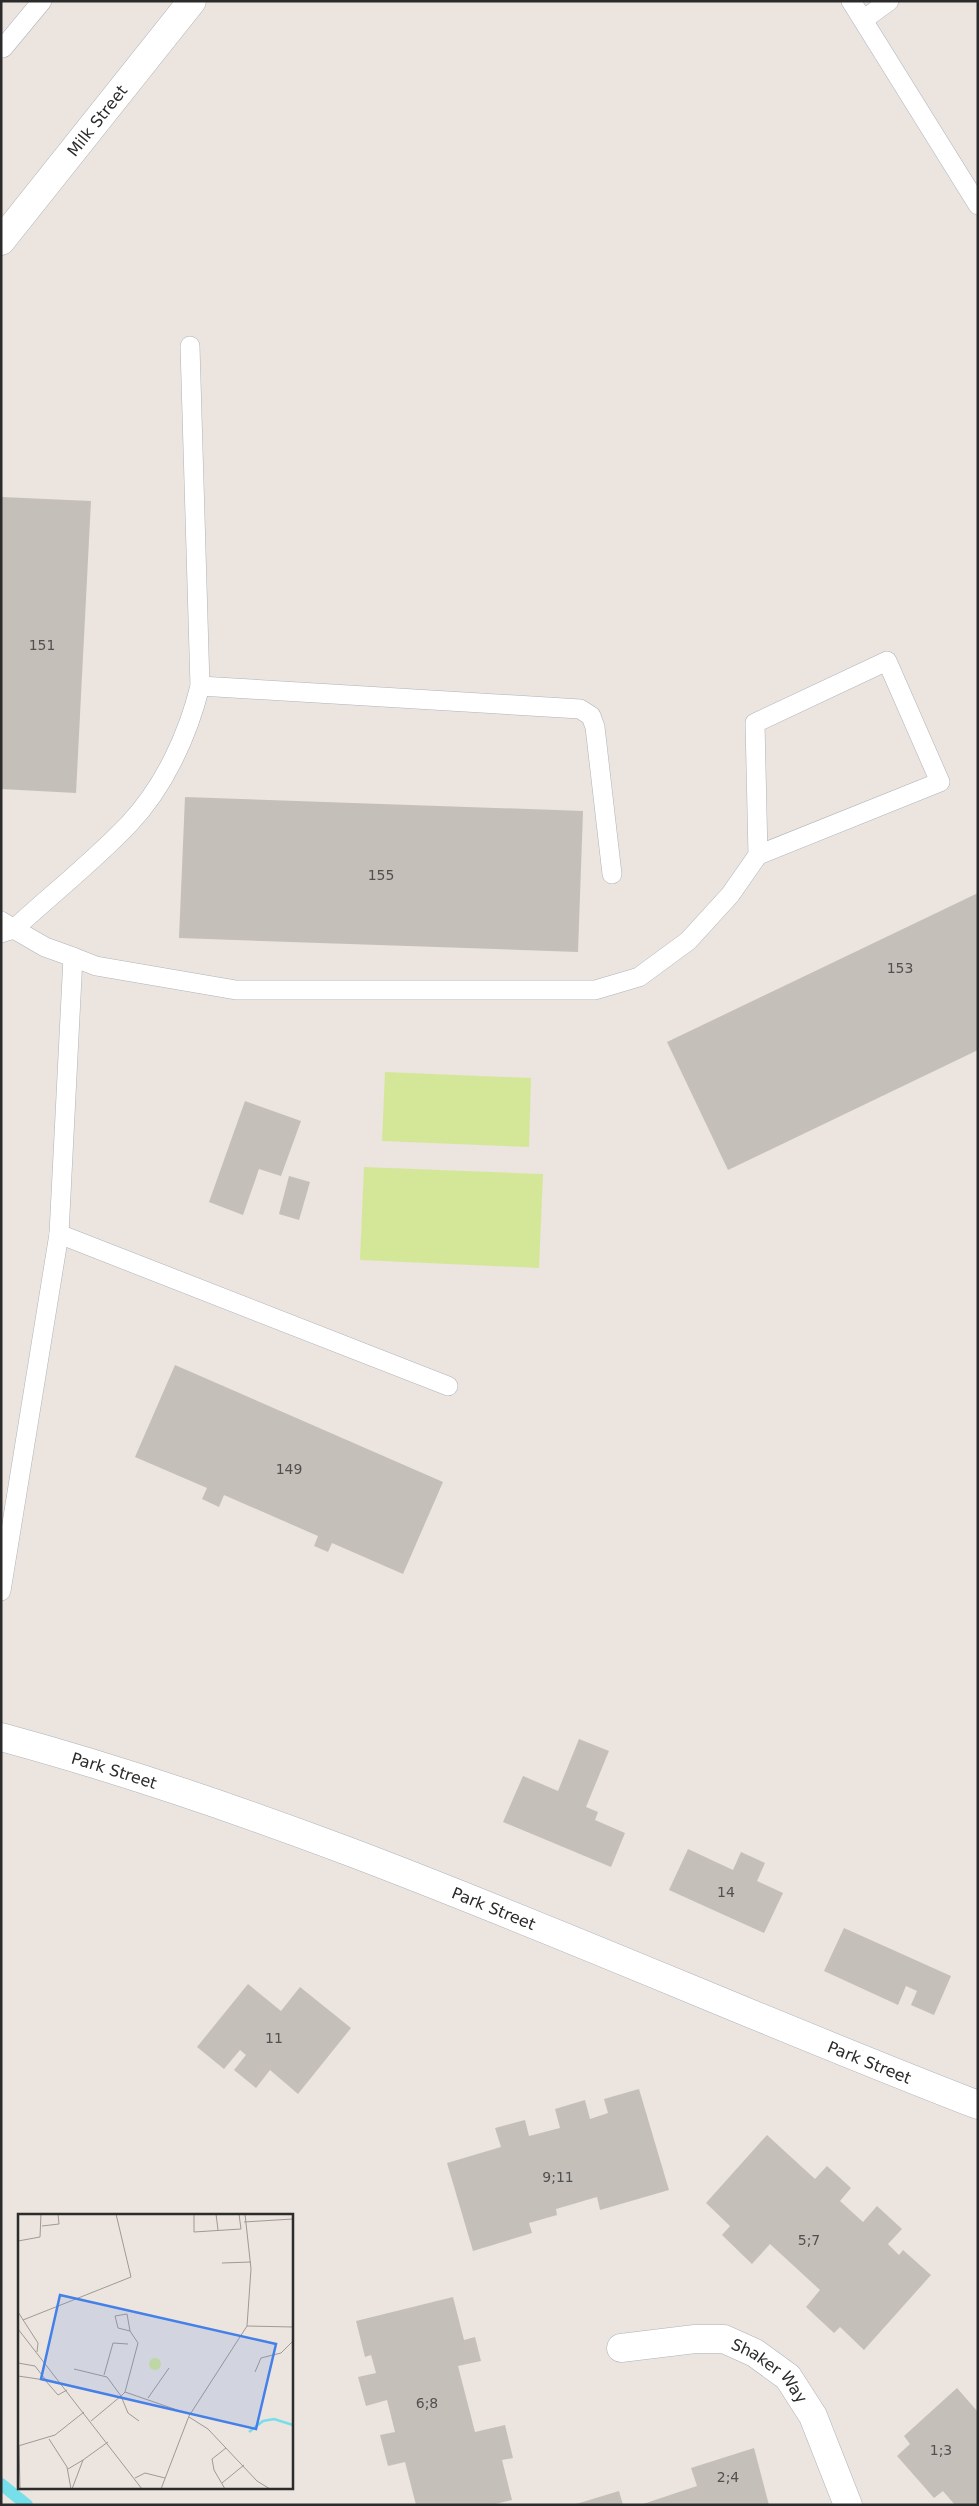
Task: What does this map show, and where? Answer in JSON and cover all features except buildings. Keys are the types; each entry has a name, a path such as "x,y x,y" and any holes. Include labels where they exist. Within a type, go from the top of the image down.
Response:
{"street":[{"name":"Milk Street","path":"1,241 192,1"},
{"name":"Park Street","path":"1,1737 150,1782 318,1841 978,2105"},
{"name":"Shaker Way","path":"621,2348 695,2338 724,2339 755,2353 788,2377 813,2416 848,2505"}],"lane":[{"path":"2,49 42,1"},
{"path":"851,1 978,205"},
{"path":"863,20 889,1"},
{"path":"1,27 2,49"},
{"path":"190,346 200,686 192,719 156,789 130,823 6,928 45,947 96,966 236,990 595,990 639,977 688,941 730,895 758,855 940,782 887,661 755,723 758,855"},
{"path":"200,686 580,708 590,716 594,727 612,874"},
{"path":"1,1591 60,1234 73,957"},
{"path":"60,1234 448,1386"}],"green space":[{"path":"385,1072 531,1078 529,1147 382,1141"},
{"path":"364,1167 543,1174 539,1268 360,1260"}],"waterway":[{"path":"1,2484 27,2505"}]}
